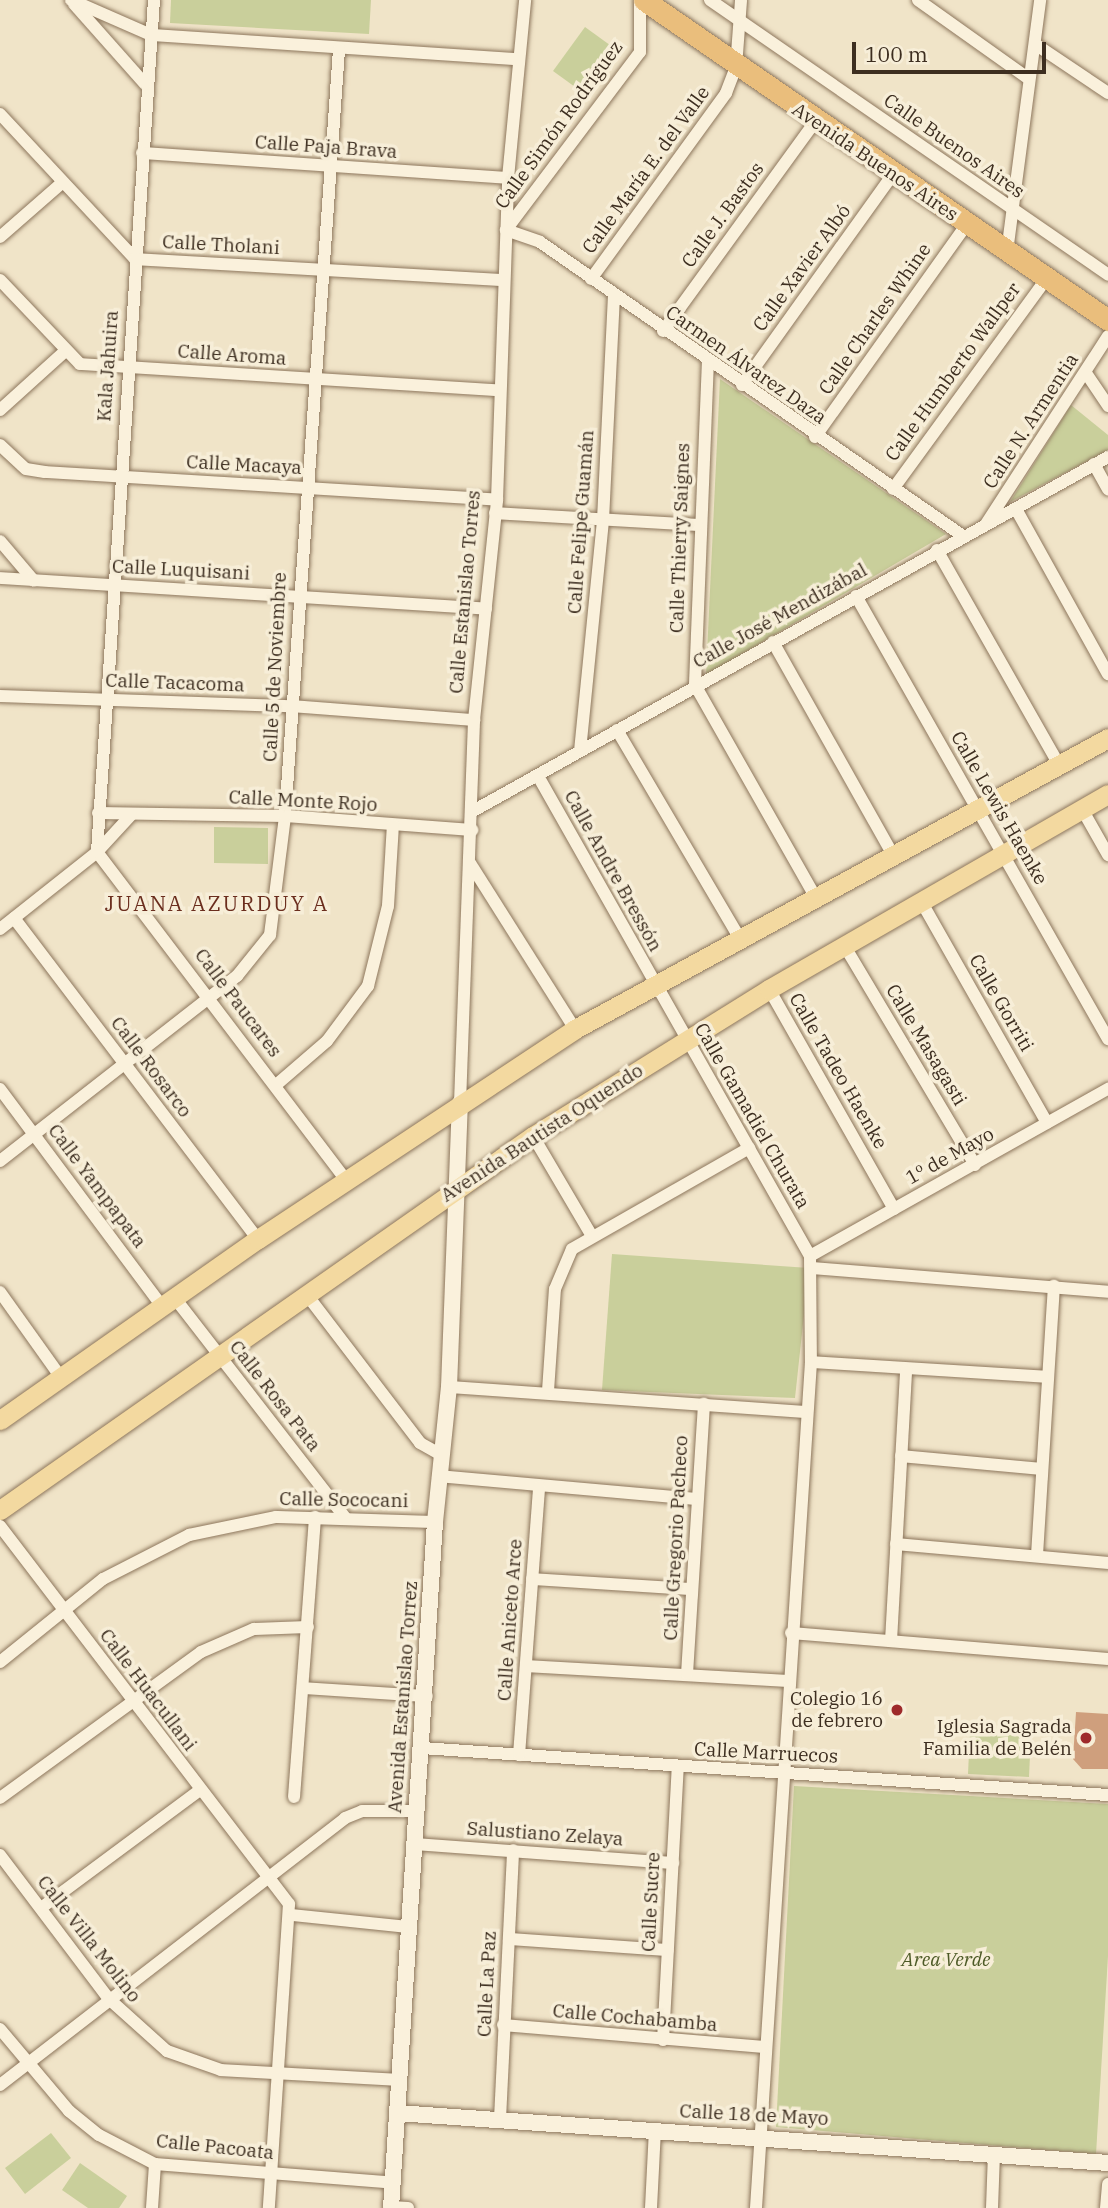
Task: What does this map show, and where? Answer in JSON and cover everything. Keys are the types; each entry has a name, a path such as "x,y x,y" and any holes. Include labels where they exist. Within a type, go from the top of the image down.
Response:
{"highway":[{"name":"Avenida Buenos Aires","path":"642,0 815,122 1108,320"}],"main road":[{"path":"0,1420 258,1239 460,1102 575,1029 1108,738"},
{"name":"Avenida Bautista Oquendo","path":"0,1510 453,1189 533,1136 769,989 1108,794"}],"street":[{"name":"Kala Jahuira","path":"97,852 105,700 117,586 119,477 145,84 154,0"},
{"name":"Calle Estanislao Torres","path":"453,1189 460,1102 474,720 496,500 497,390 515,59 526,0"},
{"name":"Calle Simón Rodríguez","path":"506,230 640,52 642,0"},
{"name":"Calle Buenos Aires","path":"710,0 1108,275"},
{"name":"Calle María E. del Valle","path":"592,279 726,93 736,67 741,0"},
{"path":"918,0 931,5 1029,79"},
{"path":"1007,252 1040,0"},
{"path":"72,2 151,35 515,59"},
{"path":"72,2 145,84"},
{"path":"1035,44 1108,93"},
{"name":"Calle 5 de Noviembre","path":"0,1161 210,998 257,956 270,935 285,816 296,596 309,488 314,380 333,167 339,49"},
{"name":"Calle Tholani","path":"0,114 135,259 503,280"},
{"name":"Calle J. Bastos","path":"663,331 815,122"},
{"name":"Calle Paja Brava","path":"142,153 508,177"},
{"name":"Calle Xavier Albó","path":"742,385 892,174"},
{"path":"0,237 62,183"},
{"name":"Calle Charles Whine","path":"815,437 967,224"},
{"name":"Carmen Álvarez Daza","path":"506,230 540,242 815,437 963,536"},
{"name":"Calle Humberto Wallper","path":"893,489 1046,279"},
{"name":"Calle Aroma","path":"0,280 63,353 80,364 497,390"},
{"name":"Calle Felipe Guamán","path":"580,751 603,520 614,295"},
{"name":"Calle N. Armentia","path":"985,525 1108,336"},
{"path":"0,410 63,353"},
{"name":"Calle Thierry Saignes","path":"695,685 697,524 708,360"},
{"path":"1086,373 1108,406"},
{"name":"Calle Macaya","path":"0,445 26,469 496,500"},
{"name":"Calle José Mendizábal","path":"472,811 1108,457"},
{"path":"1094,464 1108,489"},
{"path":"1016,509 1108,674"},
{"path":"495,513 697,524"},
{"path":"0,541 34,581"},
{"path":"937,550 1059,765"},
{"name":"Calle Luquisani","path":"0,578 486,609"},
{"name":"Calle Lewis Haenke","path":"856,596 1108,1039"},
{"path":"773,642 893,855"},
{"path":"695,685 815,896"},
{"name":"Calle Tacacoma","path":"0,696 291,706 474,720"},
{"path":"617,730 740,939"},
{"name":"Calle Andre Bressón","path":"538,776 655,986"},
{"path":"1082,809 1108,855"},
{"name":"Calle Monte Rojo","path":"99,813 285,816 472,830"},
{"path":"0,929 97,852 131,815"},
{"path":"276,1085 327,1041 368,986 388,906 393,825"},
{"name":"Calle Paucares","path":"97,852 276,1085 345,1180"},
{"path":"470,863 575,1029"},
{"name":"Calle Gorriti","path":"921,901 1047,1124"},
{"name":"Calle Rosarco","path":"14,918 258,1239"},
{"name":"Calle Masagasti","path":"844,945 975,1165"},
{"name":"Calle Gamadiel Churata","path":"655,986 811,1262"},
{"name":"Calle Tadeo Haenke","path":"769,989 894,1209"},
{"name":"Calle Yampapata","path":"0,1089 167,1301"},
{"name":"1º de Mayo","path":"811,1262 894,1209 1108,1089"},
{"path":"533,1136 592,1236"},
{"path":"548,1391 558,1272 572,1249 748,1148"},
{"name":"Avenida Estanislao Torrez","path":"391,2207 416,1811 427,1696 438,1476 449,1387 453,1189"},
{"path":"756,2208 780,1772 811,1362 811,1262 1108,1292"},
{"path":"1037,1555 1054,1286"},
{"path":"0,1292 60,1376"},
{"path":"307,1295 420,1443 440,1454"},
{"name":"Calle Rosa Pata","path":"167,1301 220,1355 346,1519"},
{"path":"811,1362 1048,1377"},
{"path":"891,1641 906,1370"},
{"path":"449,1387 548,1391 806,1412"},
{"name":"Calle Gregorio Pacheco","path":"687,1674 704,1404"},
{"path":"901,1456 1041,1469"},
{"path":"438,1476 696,1499"},
{"name":"Calle Aniceto Arce","path":"519,1755 538,1487"},
{"name":"Calle Sococani","path":"0,1662 103,1579 189,1535 276,1517 435,1522"},
{"path":"294,1797 315,1517"},
{"name":"Calle Huacullani","path":"0,1525 268,1876 292,1915"},
{"path":"896,1544 1108,1563"},
{"path":"532,1579 692,1589"},
{"path":"0,1798 201,1652 254,1629 308,1627"},
{"path":"792,1633 1108,1659"},
{"path":"527,1666 786,1681"},
{"path":"303,1688 427,1696"},
{"name":"Calle Marruecos","path":"422,1748 1108,1795"},
{"name":"Calle Sucre","path":"663,2040 678,1767"},
{"path":"41,1908 200,1790"},
{"path":"0,2085 353,1813 416,1811"},
{"name":"Salustiano Zelaya","path":"414,1844 673,1863"},
{"name":"Calle La Paz","path":"500,2119 513,1850"},
{"name":"Calle Villa Molino","path":"0,1855 109,1999 145,2036 198,2065 281,2074 399,2080"},
{"path":"270,2208 292,1915 409,1927"},
{"path":"509,1938 668,1950"},
{"name":"Calle Cochabamba","path":"503,2025 764,2048"},
{"name":"Calle Pacoata","path":"0,2029 47,2091 99,2135 155,2164 394,2183"},
{"name":"Calle 18 de Mayo","path":"397,2113 760,2135 1108,2163"},
{"path":"651,2208 655,2130"},
{"path":"992,2208 994,2153"},
{"path":"152,2208 155,2164"},
{"path":"1106,2208 1108,2184"},
{"path":"391,2207 408,2208"}],"green space":[{"path":"171,0 371,0 369,34 170,23"},
{"path":"585,27 614,48 582,92 553,71"},
{"path":"720,379 946,534 706,675"},
{"path":"1071,405 1108,435 1108,450 1010,502"},
{"path":"214,827 268,828 268,864 214,863"},
{"path":"612,1254 809,1268 795,1398 602,1390"},
{"path":"970,1731 1031,1734 1029,1777 968,1774"},
{"name":"Area Verde","path":"794,1786 1108,1804 1108,1956 1096,2154 776,2127"},
{"path":"51,2133 71,2158 25,2194 5,2168"},
{"path":"80,2163 127,2196 119,2208 88,2208 62,2190"}],"building":[{"path":"1076,1712 1108,1714 1108,1769 1082,1769 1073,1759"}],"place":[{"name":"Colegio 16 de febrero","path":"897,1710"},
{"name":"Iglesia Sagrada Familia de Belén","path":"1086,1738"}],"district":[{"name":"JUANA AZURDUY A","path":"217,903"}]}
